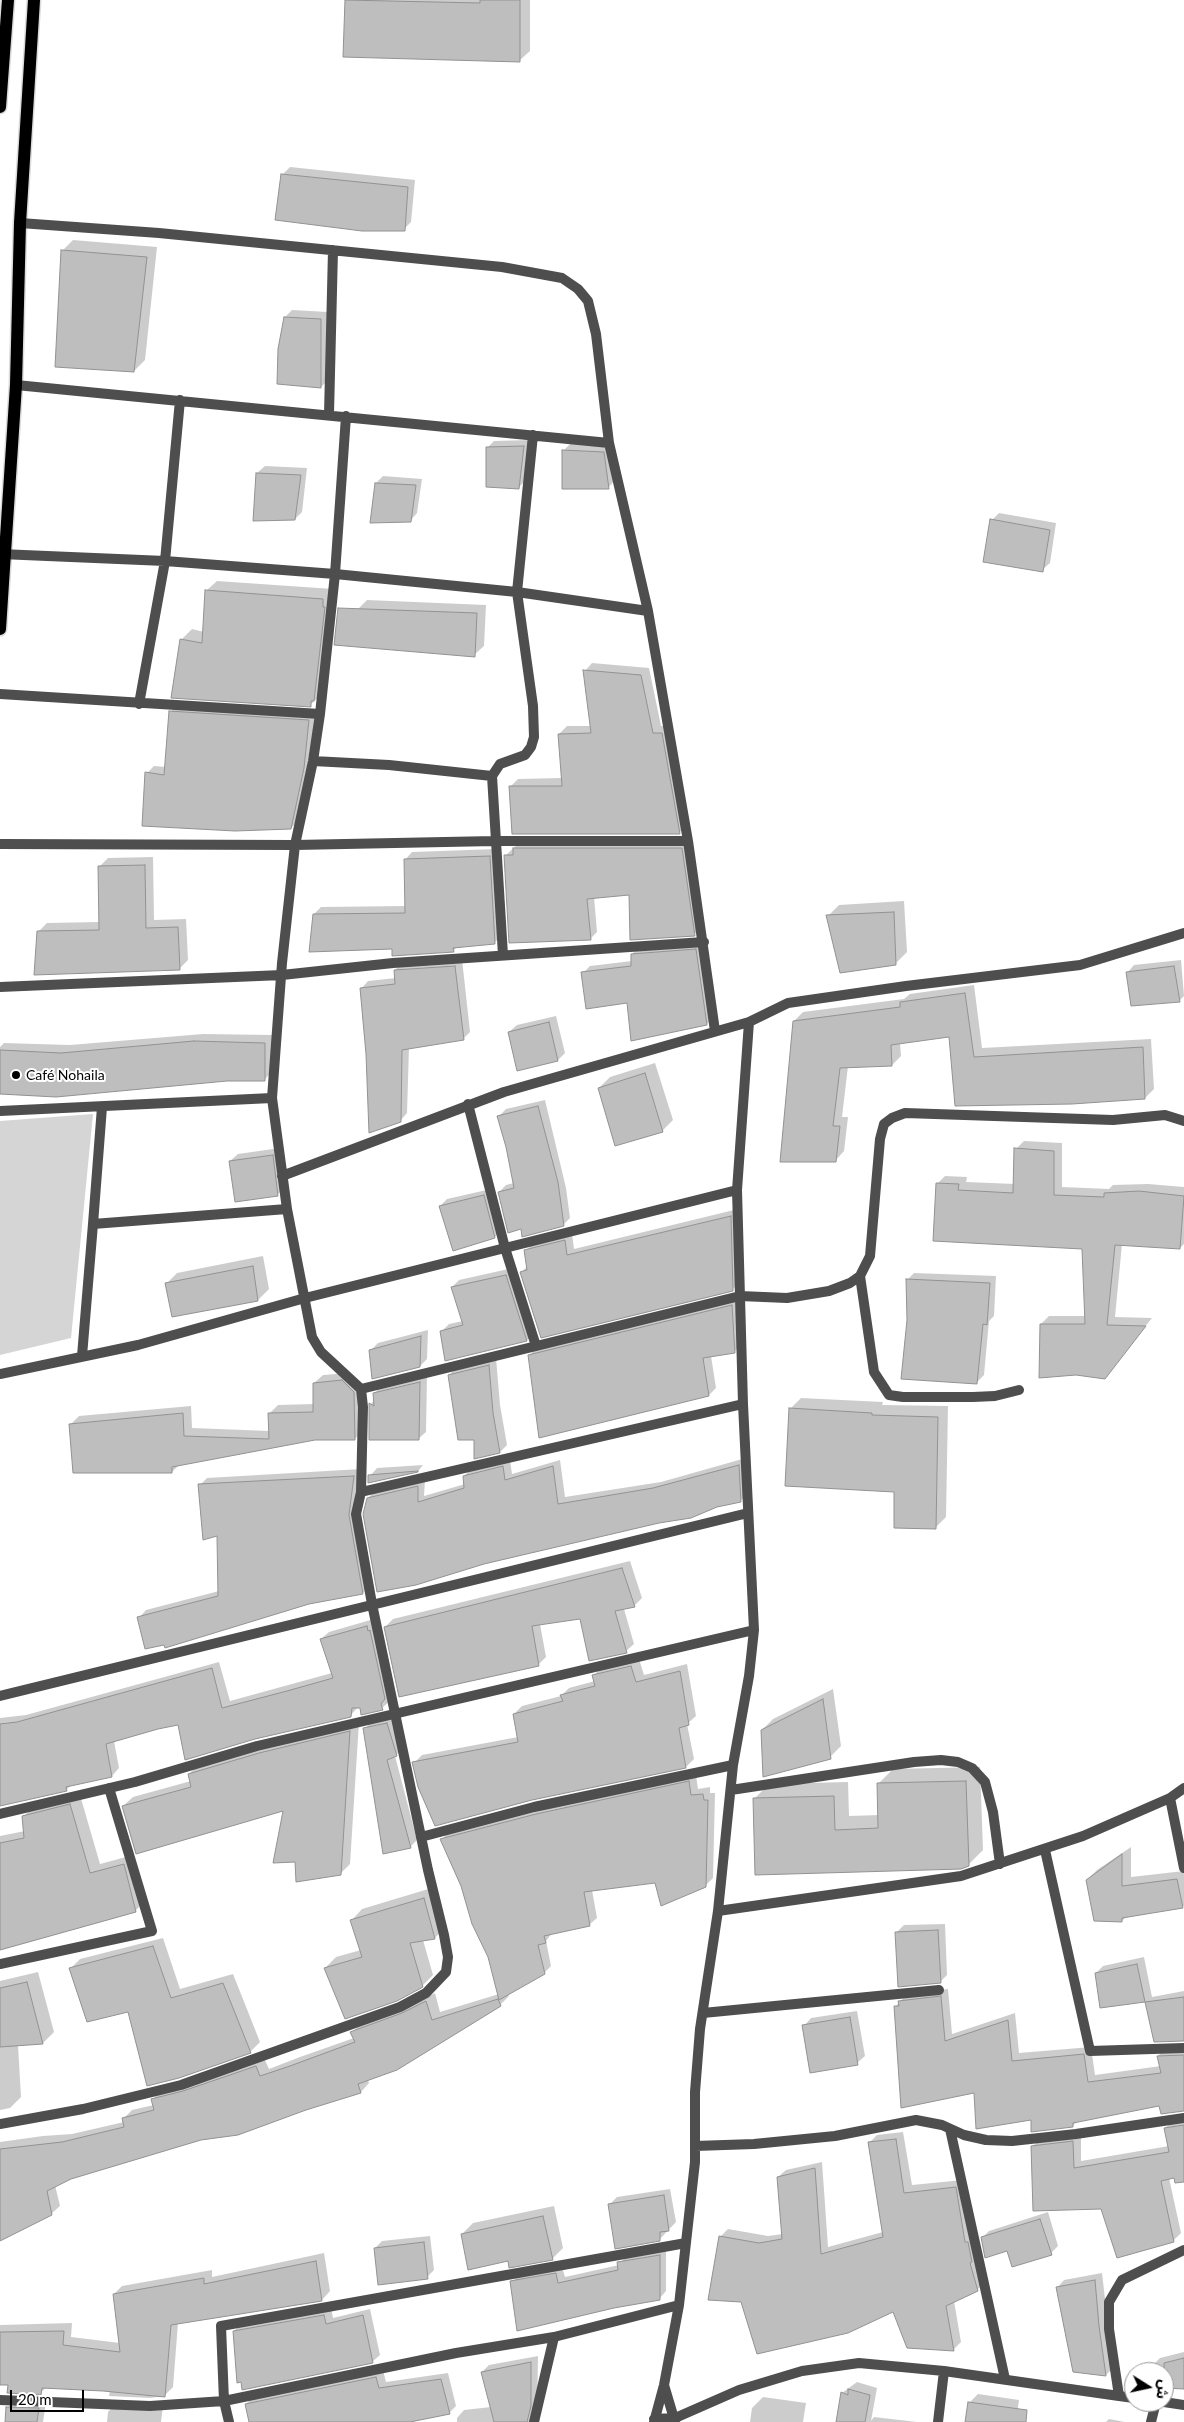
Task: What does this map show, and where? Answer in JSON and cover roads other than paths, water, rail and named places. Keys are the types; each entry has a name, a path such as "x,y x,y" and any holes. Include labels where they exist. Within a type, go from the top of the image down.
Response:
{"main road":[{"path":"0,107 8,0"},
{"path":"0,629 3,554 16,385 20,223 34,0"}],"street":[{"path":"20,223 159,233 502,266 562,278 578,288 588,301 596,334 609,443 648,611 688,841 704,942 715,1031"},
{"path":"328,414 333,250"},
{"path":"16,385 328,414 609,443"},
{"path":"138,704 165,560 180,400"},
{"path":"0,2124 83,2109 181,2085 400,2007 426,1993 446,1972 448,1957 372,1604 356,1514 361,1492 363,1407 361,1389 318,1348 312,1337 287,1209 272,1098 275,1032 295,845 313,761 320,714 334,574 346,416"},
{"path":"503,955 492,776 500,764 524,755 531,747 534,737 533,706 517,592 533,435"},
{"path":"3,554 165,560 334,574 517,592 648,611"},
{"path":"0,694 320,714"},
{"path":"313,761 389,765 492,776"},
{"path":"0,844 295,845 495,841 688,841"},
{"path":"282,1176 468,1104 749,1022 788,1003 906,986 1080,965 1184,933"},
{"path":"0,987 282,975 393,963 704,942"},
{"path":"749,1022 737,1190 743,1404 754,1630 749,1676 733,1765 718,1911 703,2013 695,2092 694,2146 679,2305 664,2385 654,2420 675,2420 740,2390 802,2371 825,2366 859,2363 944,2371 1124,2397"},
{"path":"0,1111 272,1098"},
{"path":"468,1104 505,1248 536,1346"},
{"path":"82,1356 102,1107"},
{"path":"361,1389 740,1296 787,1298 829,1291 850,1283 860,1276 870,1256 880,1139 884,1124 892,1118 916,1112 1087,1120 1113,1120 1165,1115 1184,1120"},
{"path":"0,1374 138,1345 305,1298 737,1190"},
{"path":"93,1224 287,1209"},
{"path":"860,1276 874,1372 889,1395 903,1397 973,1397 996,1396 1019,1390"},
{"path":"361,1492 743,1404"},
{"path":"0,1696 748,1513"},
{"path":"0,1814 108,1788 257,1746 754,1630"},
{"path":"731,1790 914,1762 941,1760 958,1762 972,1768 985,1782 993,1812 1000,1864"},
{"path":"421,1837 534,1807 733,1765"},
{"path":"0,1964 152,1931 108,1788"},
{"path":"718,1911 961,1876 1084,1836 1170,1798 1184,1788"},
{"path":"1170,1798 1184,1868"},
{"path":"1045,1850 1090,2051 1184,2048"},
{"path":"703,2013 939,1990"},
{"path":"694,2146 754,2144 835,2136 916,2120 986,2140 1012,2141 1076,2134 1184,2118"},
{"path":"950,2129 1006,2379"},
{"path":"229,2422 224,2401 221,2326 686,2243"},
{"path":"1119,2396 1110,2329 1109,2302 1122,2280 1184,2250"},
{"path":"0,2400 150,2406 224,2401 456,2353 554,2337 679,2305"},
{"path":"534,2422 554,2337"},
{"path":"938,2422 944,2371"},
{"path":"664,2385 675,2420"}],"place":[{"name":"Café Nohaila","path":"16,1075"}]}
